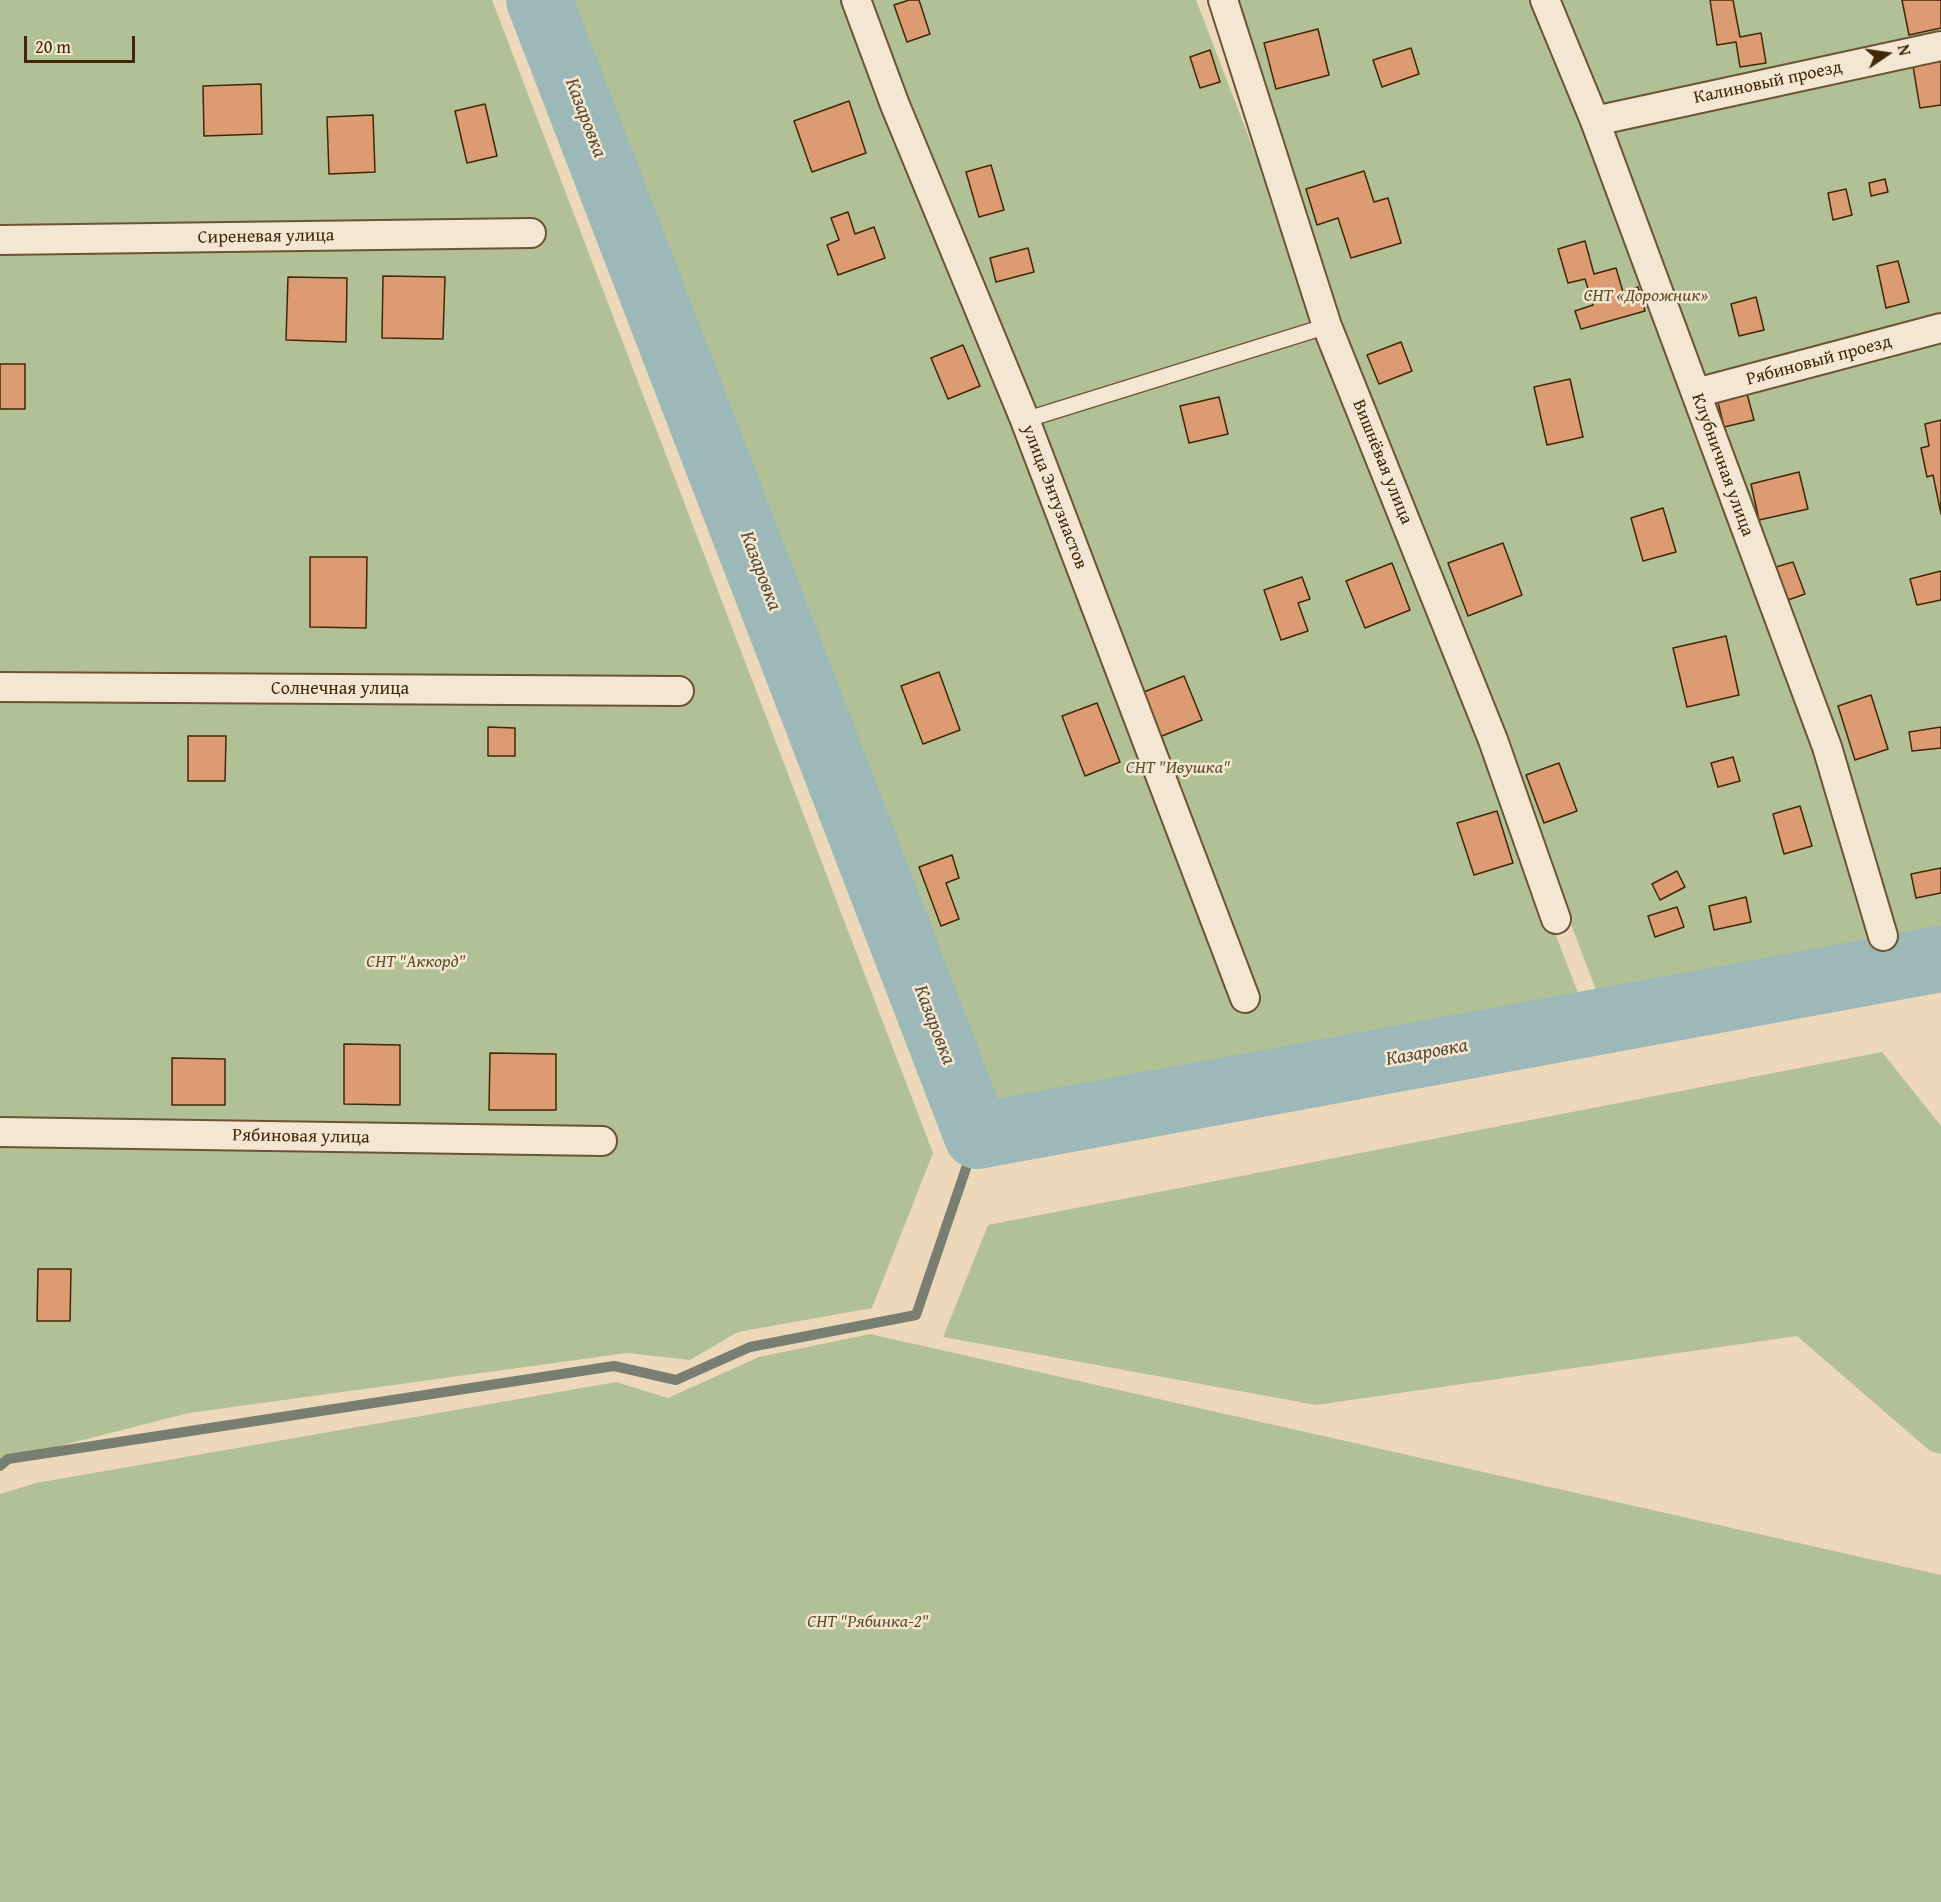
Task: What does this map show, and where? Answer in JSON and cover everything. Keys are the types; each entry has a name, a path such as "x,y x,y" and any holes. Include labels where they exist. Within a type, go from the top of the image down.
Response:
{"street":[{"name":"улица Энтузиастов","path":"856,0 895,105 1025,420 1245,998"},
{"name":"Вишнёвая улица","path":"1223,0 1327,326 1493,740 1556,919"},
{"name":"Клубничная улица","path":"1545,0 1595,120 1827,747 1883,936"},
{"name":"Калиновый проезд","path":"1595,120 1941,46"},
{"name":"Сиреневая улица","path":"0,240 531,233"},
{"name":"Рябиновый проезд","path":"1696,393 1941,328"},
{"name":"Солнечная улица","path":"0,687 679,691"},
{"name":"Рябиновая улица","path":"0,1132 603,1141"}],"lane":[{"path":"1025,420 1327,326"}],"green space":[{"name":"СНТ \"Аккорд\"","path":"0,0 492,0 933,1153 872,1308 738,1332 690,1360 627,1353 189,1413 0,1461"},
{"name":"СНТ \"Ивушка\"","path":"573,0 1196,0 1585,1011 999,1118"},
{"name":"СНТ «Дорожник»","path":"1234,0 1941,0 1941,948 1604,1011 1352,350"},
{"path":"1882,1052 1941,1126 1941,1454 1930,1451 1797,1336 1316,1405 943,1337 988,1225"},
{"name":"СНТ \"Рябинка-2\"","path":"870,1334 1941,1575 1941,1902 0,1902 0,1494 36,1483 616,1382 668,1398 759,1357"}],"building":[{"path":"909,0 919,0 930,34 907,42 894,5"},
{"path":"1710,0 1733,0 1740,37 1761,33 1766,63 1740,67 1736,42 1717,45"},
{"path":"1902,0 1941,0 1941,28 1909,35"},
{"path":"1318,29 1329,75 1276,89 1264,43"},
{"path":"1411,48 1419,74 1382,87 1373,60"},
{"path":"1210,50 1220,82 1200,88 1190,57"},
{"path":"1941,55 1941,105 1920,108 1912,60"},
{"path":"261,84 262,134 204,136 203,86"},
{"path":"849,101 866,153 812,172 794,121"},
{"path":"485,104 497,156 467,163 455,111"},
{"path":"373,115 375,172 329,174 327,117"},
{"path":"991,165 1004,210 979,217 966,172"},
{"path":"1364,171 1374,202 1388,198 1401,243 1351,258 1338,218 1317,225 1306,189"},
{"path":"1885,179 1888,192 1871,196 1869,183"},
{"path":"1846,189 1852,215 1833,220 1828,193"},
{"path":"848,212 855,234 874,227 885,258 838,275 827,245 839,240 831,218"},
{"path":"1585,241 1594,274 1616,268 1623,292 1638,287 1645,311 1581,329 1575,311 1593,305 1585,279 1568,283 1558,249"},
{"path":"1028,248 1034,272 996,282 990,258"},
{"path":"1898,261 1909,302 1886,308 1877,266"},
{"path":"383,276 445,277 443,339 382,338"},
{"path":"288,277 347,278 346,342 286,340"},
{"path":"1756,297 1764,330 1739,336 1731,304"},
{"path":"1401,342 1412,371 1379,384 1367,355"},
{"path":"963,345 980,386 948,399 931,358"},
{"path":"0,364 25,364 25,409 0,409"},
{"path":"1570,379 1583,437 1547,445 1534,387"},
{"path":"1746,390 1754,420 1724,427 1717,398"},
{"path":"1219,397 1228,434 1189,443 1180,406"},
{"path":"1941,420 1941,514 1933,475 1927,477 1921,448 1929,446 1925,424"},
{"path":"1799,472 1808,509 1759,520 1751,484"},
{"path":"1663,508 1676,552 1643,561 1631,518"},
{"path":"1503,543 1522,595 1468,616 1448,563"},
{"path":"310,557 367,557 366,628 310,627"},
{"path":"1793,562 1805,594 1788,600 1776,567"},
{"path":"1392,563 1410,610 1365,628 1346,581"},
{"path":"1941,571 1941,600 1917,605 1910,579"},
{"path":"1302,577 1310,599 1298,603 1308,631 1281,640 1264,590"},
{"path":"1726,636 1739,695 1687,707 1673,648"},
{"path":"939,672 960,730 923,744 901,686"},
{"path":"1184,676 1202,720 1157,738 1139,694"},
{"path":"1871,695 1888,749 1855,760 1838,706"},
{"path":"1097,703 1120,762 1085,776 1062,716"},
{"path":"488,727 515,728 515,756 488,756"},
{"path":"1941,727 1941,748 1912,751 1909,732"},
{"path":"188,736 226,736 225,781 188,781"},
{"path":"1733,757 1740,781 1718,787 1711,763"},
{"path":"1559,763 1577,811 1544,823 1526,775"},
{"path":"1800,806 1812,846 1784,854 1773,814"},
{"path":"1497,811 1513,863 1474,875 1457,823"},
{"path":"952,855 959,878 946,883 959,919 941,926 919,867"},
{"path":"1941,868 1941,893 1916,898 1911,874"},
{"path":"1677,871 1685,887 1660,900 1652,884"},
{"path":"1746,897 1751,922 1714,930 1709,906"},
{"path":"1677,907 1684,927 1655,937 1648,916"},
{"path":"344,1044 400,1045 400,1105 344,1104"},
{"path":"490,1053 556,1054 556,1110 489,1110"},
{"path":"172,1058 225,1059 225,1105 172,1105"},
{"path":"38,1269 71,1269 70,1321 37,1321"}],"waterway":[{"name":"Казаровка","path":"539,0 977,1136 1941,959"},
{"path":"0,1466 8,1459 614,1366 676,1380 750,1347 916,1315 977,1136"}]}
